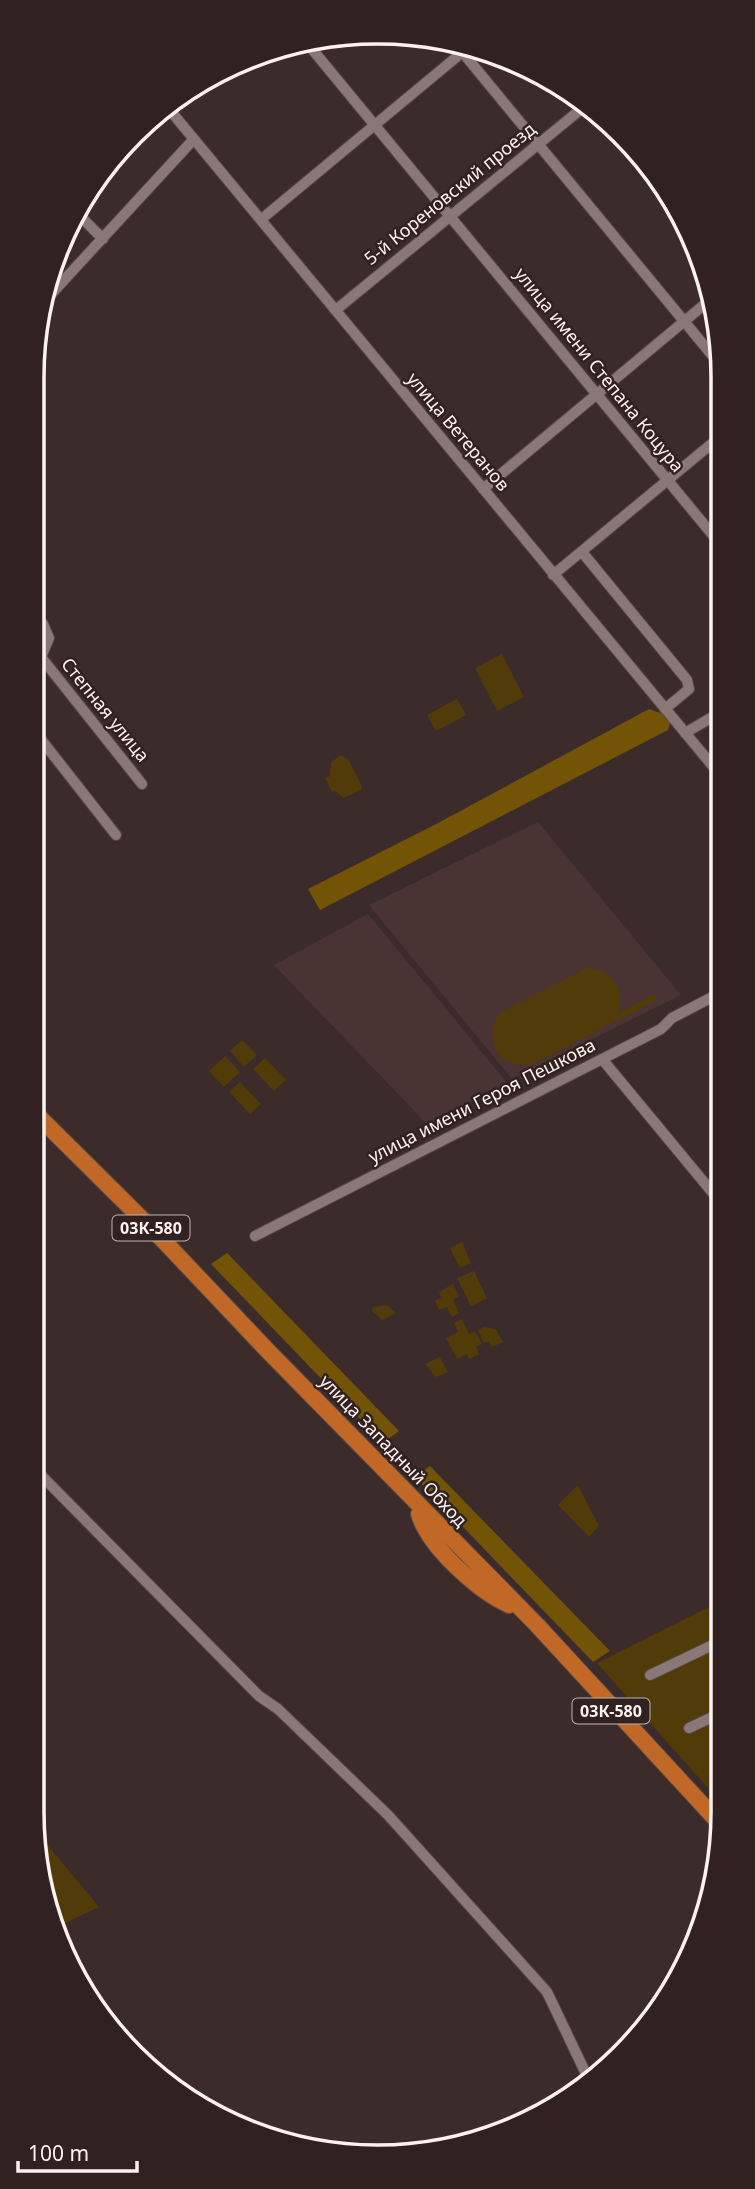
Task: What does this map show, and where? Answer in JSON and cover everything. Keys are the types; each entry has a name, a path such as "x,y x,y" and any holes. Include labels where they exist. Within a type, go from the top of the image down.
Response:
{"highway":[{"name":"улица Западный Обход","path":"44,1122 162,1239 568,1657 711,1814"},
{"name":"улица Западный Обход","path":"44,1133 509,1605 637,1739 711,1822"}],"street":[{"name":"улица имени Степана Коцура","path":"313,50 711,533"},
{"path":"264,217 460,54"},
{"path":"472,57 538,145 711,354"},
{"name":"5-й Кореновский проезд","path":"337,309 579,111"},
{"name":"улица Ветеранов","path":"175,112 711,763"},
{"name":"улица Ветеранов","path":"175,113 193,140 484,489"},
{"path":"55,290 193,140"},
{"path":"84,220 103,239"},
{"path":"484,489 703,305"},
{"path":"554,574 711,444"},
{"path":"582,552 687,680 689,689 667,707"},
{"path":"44,626 49,638 44,647"},
{"name":"Степная улица","path":"44,670 142,784"},
{"path":"686,732 711,718"},
{"name":"улица Ветеранов","path":"686,732 711,760"},
{"path":"44,743 116,835"},
{"name":"улица имени Героя Пешкова","path":"255,1236 661,1029 672,1018 711,998"},
{"path":"602,1059 711,1191"},
{"path":"44,1478 260,1696 278,1709 388,1815 547,1992 585,2072"},
{"path":"650,1675 711,1646"},
{"path":"689,1728 711,1718"}],"shaded area":[{"path":"502,654 524,697 497,711 475,668"},
{"path":"457,699 466,715 436,731 427,715"},
{"path":"649,709 672,717 668,730 320,910 308,889 440,822"},
{"path":"340,755 348,759 362,786 361,790 343,798 336,791 332,792 325,778 330,776 331,763"},
{"path":"538,822 681,995 512,1079 369,905"},
{"path":"368,914 508,1084 426,1123 274,965"},
{"path":"587,968 604,973 615,983 620,997 618,1013 654,994 657,1000 527,1067 525,1064 506,1061 495,1048 493,1040 495,1022 500,1013"},
{"path":"242,1040 257,1055 244,1067 230,1051"},
{"path":"225,1056 240,1072 224,1087 209,1071"},
{"path":"265,1058 286,1080 274,1091 253,1069"},
{"path":"240,1082 261,1104 250,1114 229,1092"},
{"path":"462,1242 471,1263 460,1268 450,1248"},
{"path":"227,1253 399,1431 383,1443 211,1264"},
{"path":"474,1271 487,1298 471,1306 457,1278"},
{"path":"453,1284 459,1296 453,1300 459,1313 452,1317 447,1307 439,1310 435,1301 441,1298 439,1292"},
{"path":"387,1305 396,1313 382,1320 372,1311 373,1307"},
{"path":"462,1319 469,1334 475,1331 482,1344 476,1347 479,1354 469,1359 467,1354 457,1359 446,1338 458,1332 454,1323"},
{"path":"484,1327 496,1329 503,1342 492,1347 489,1341 484,1343 478,1330"},
{"path":"440,1357 448,1372 436,1377 425,1364"},
{"path":"430,1466 610,1651 593,1662 415,1477"},
{"path":"578,1485 599,1526 589,1537 558,1505"},
{"path":"711,1606 711,1791 597,1663"},
{"path":"45,1842 99,1907 63,1924 50,1877"}]}
